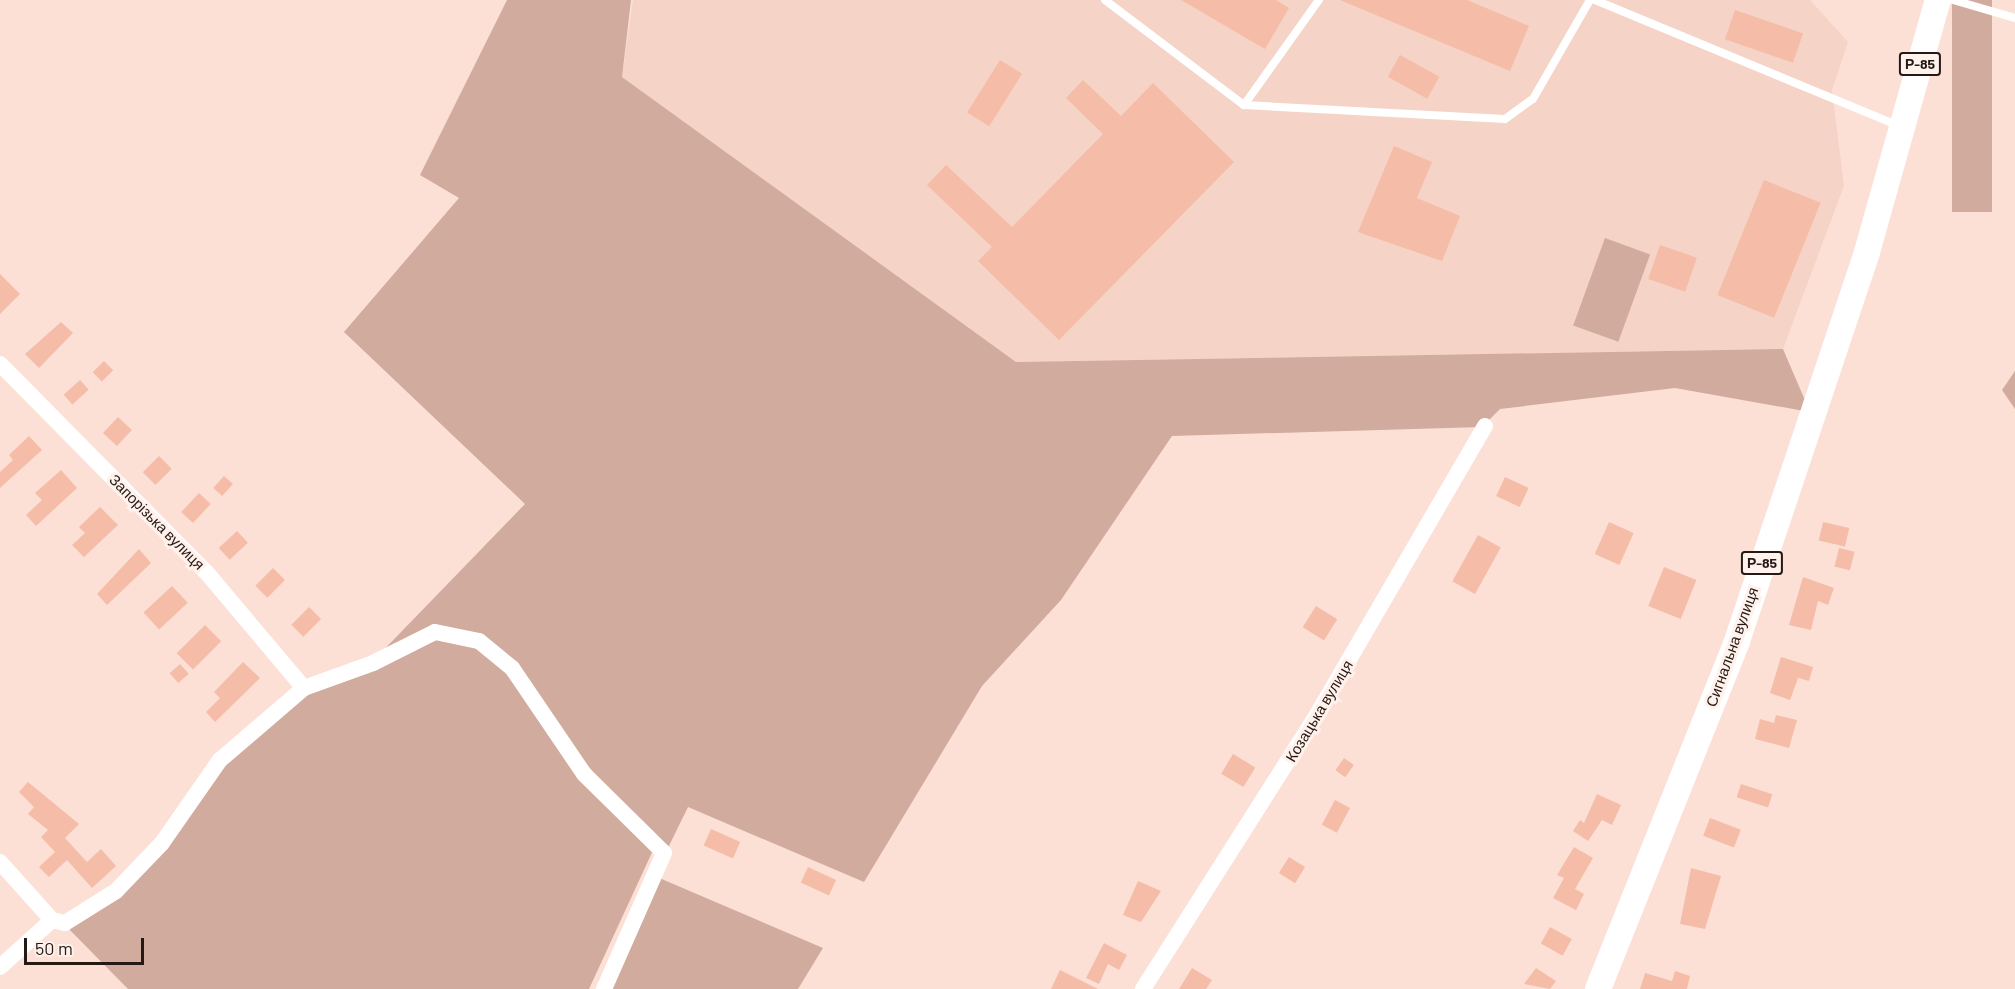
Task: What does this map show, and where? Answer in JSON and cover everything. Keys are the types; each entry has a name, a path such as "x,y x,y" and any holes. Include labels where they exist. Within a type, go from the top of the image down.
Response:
{"main road":[{"name":"Р-85","path":"1902,128 1938,0"},
{"name":"Сигнальна вулиця","path":"1598,989 1737,640 1867,252 1902,128"}],"street":[{"name":"Запорізька вулиця","path":"0,364 207,573 304,688"},
{"name":"Козацька вулиця","path":"1143,989 1318,713 1485,426"},
{"path":"0,862 52,920 65,923 116,891 162,843 220,760 304,688 373,663 435,632 479,641 512,668 584,774 664,853 604,989"},
{"path":"0,967 52,920"}],"lane":[{"path":"1105,0 1244,105 1505,119 1533,99 1590,0"},
{"path":"1244,105 1318,0"},
{"path":"1595,0 1902,128"},
{"path":"1953,0 2015,18"}],"shaded area":[{"path":"507,0 631,0 622,77 1016,362 1783,349 1810,412 1675,388 1500,409 1482,427 1172,436 1061,600 982,686 864,882 688,807 666,852 585,773 479,640 434,631 372,662 525,504 344,332 459,198 420,175"},
{"path":"633,0 1810,0 1848,42 1832,90 1844,186 1783,349 1016,362 622,77"},
{"path":"1952,0 1992,0 1992,212 1952,212"},
{"path":"1605,238 1650,254 1618,342 1573,325"},
{"path":"2015,371 2015,409 2002,390"},
{"path":"434,633 478,642 511,669 583,774 655,846 589,989 128,989 65,925 117,892 205,782 305,689"},
{"path":"657,877 823,948 798,989 606,989"}],"building":[{"path":"1181,0 1276,0 1289,8 1265,49"},
{"path":"1340,0 1467,0 1529,26 1510,71"},
{"path":"1735,10 1803,33 1793,63 1725,39"},
{"path":"1400,55 1439,77 1427,99 1388,77"},
{"path":"1000,60 1022,74 989,126 967,113"},
{"path":"1083,80 1121,116 1153,83 1234,162 1059,340 978,261 992,247 927,185 946,165 1012,227 1103,134 1066,98"},
{"path":"1394,146 1432,162 1417,198 1460,216 1442,261 1358,232"},
{"path":"1764,180 1821,203 1774,318 1718,295"},
{"path":"1660,245 1697,258 1685,292 1648,279"},
{"path":"0,274 20,294 0,314"},
{"path":"61,322 73,333 39,368 25,354"},
{"path":"104,361 113,370 102,382 93,372"},
{"path":"80,380 89,390 72,404 64,395"},
{"path":"118,417 132,430 117,446 103,433"},
{"path":"29,436 42,450 0,488 0,472 13,460 9,455"},
{"path":"159,456 172,469 155,485 143,472"},
{"path":"61,470 77,488 36,526 26,515 42,500 35,493"},
{"path":"224,476 233,484 222,496 213,488"},
{"path":"1505,477 1529,488 1520,507 1496,496"},
{"path":"199,493 211,504 193,523 181,512"},
{"path":"100,507 118,525 84,557 72,545 85,533 79,527"},
{"path":"1609,522 1634,533 1619,565 1595,554"},
{"path":"1823,522 1849,528 1845,547 1819,541"},
{"path":"237,531 248,543 230,560 219,548"},
{"path":"1478,535 1501,548 1475,594 1452,581"},
{"path":"1839,548 1855,552 1850,570 1834,566"},
{"path":"139,549 151,563 107,605 97,594"},
{"path":"1664,567 1696,580 1681,619 1648,606"},
{"path":"273,568 285,580 267,598 255,586"},
{"path":"1803,577 1834,588 1828,605 1818,601 1811,630 1789,625"},
{"path":"172,586 188,603 159,629 143,613"},
{"path":"1316,606 1337,619 1324,640 1303,627"},
{"path":"309,607 321,619 303,637 291,625"},
{"path":"205,625 221,641 193,670 177,653"},
{"path":"1781,657 1813,667 1809,681 1798,678 1790,700 1770,693"},
{"path":"243,662 260,678 215,722 206,712 220,698 214,692"},
{"path":"180,664 189,674 178,683 170,673"},
{"path":"1776,715 1797,720 1789,748 1755,739 1760,719 1774,723"},
{"path":"1233,754 1255,767 1243,787 1221,774"},
{"path":"1344,758 1354,765 1345,777 1335,770"},
{"path":"28,782 79,824 65,838 87,862 101,849 116,866 92,888 67,860 49,877 39,867 55,852 41,837 48,830 28,814 34,807 19,792"},
{"path":"1741,784 1772,794 1768,808 1737,797"},
{"path":"1597,794 1621,805 1612,825 1602,820 1588,841 1573,831 1580,820 1584,823"},
{"path":"1335,800 1350,808 1337,833 1322,825"},
{"path":"1710,818 1741,830 1734,848 1703,836"},
{"path":"711,829 740,842 733,858 704,845"},
{"path":"1574,847 1593,858 1575,889 1584,894 1576,910 1553,898 1564,878 1557,875"},
{"path":"1289,857 1305,867 1295,883 1279,873"},
{"path":"808,867 836,880 829,896 801,882"},
{"path":"1691,868 1721,876 1705,929 1680,924"},
{"path":"1138,881 1161,891 1141,922 1123,915"},
{"path":"1550,927 1572,939 1563,956 1541,944"},
{"path":"1104,943 1127,955 1119,970 1108,964 1099,984 1086,978"},
{"path":"1192,968 1212,980 1206,989 1179,989"},
{"path":"1536,968 1556,981 1550,989 1524,984"},
{"path":"1060,970 1098,989 1051,989"},
{"path":"1675,971 1690,976 1687,989 1640,989 1645,973 1672,981"}]}
